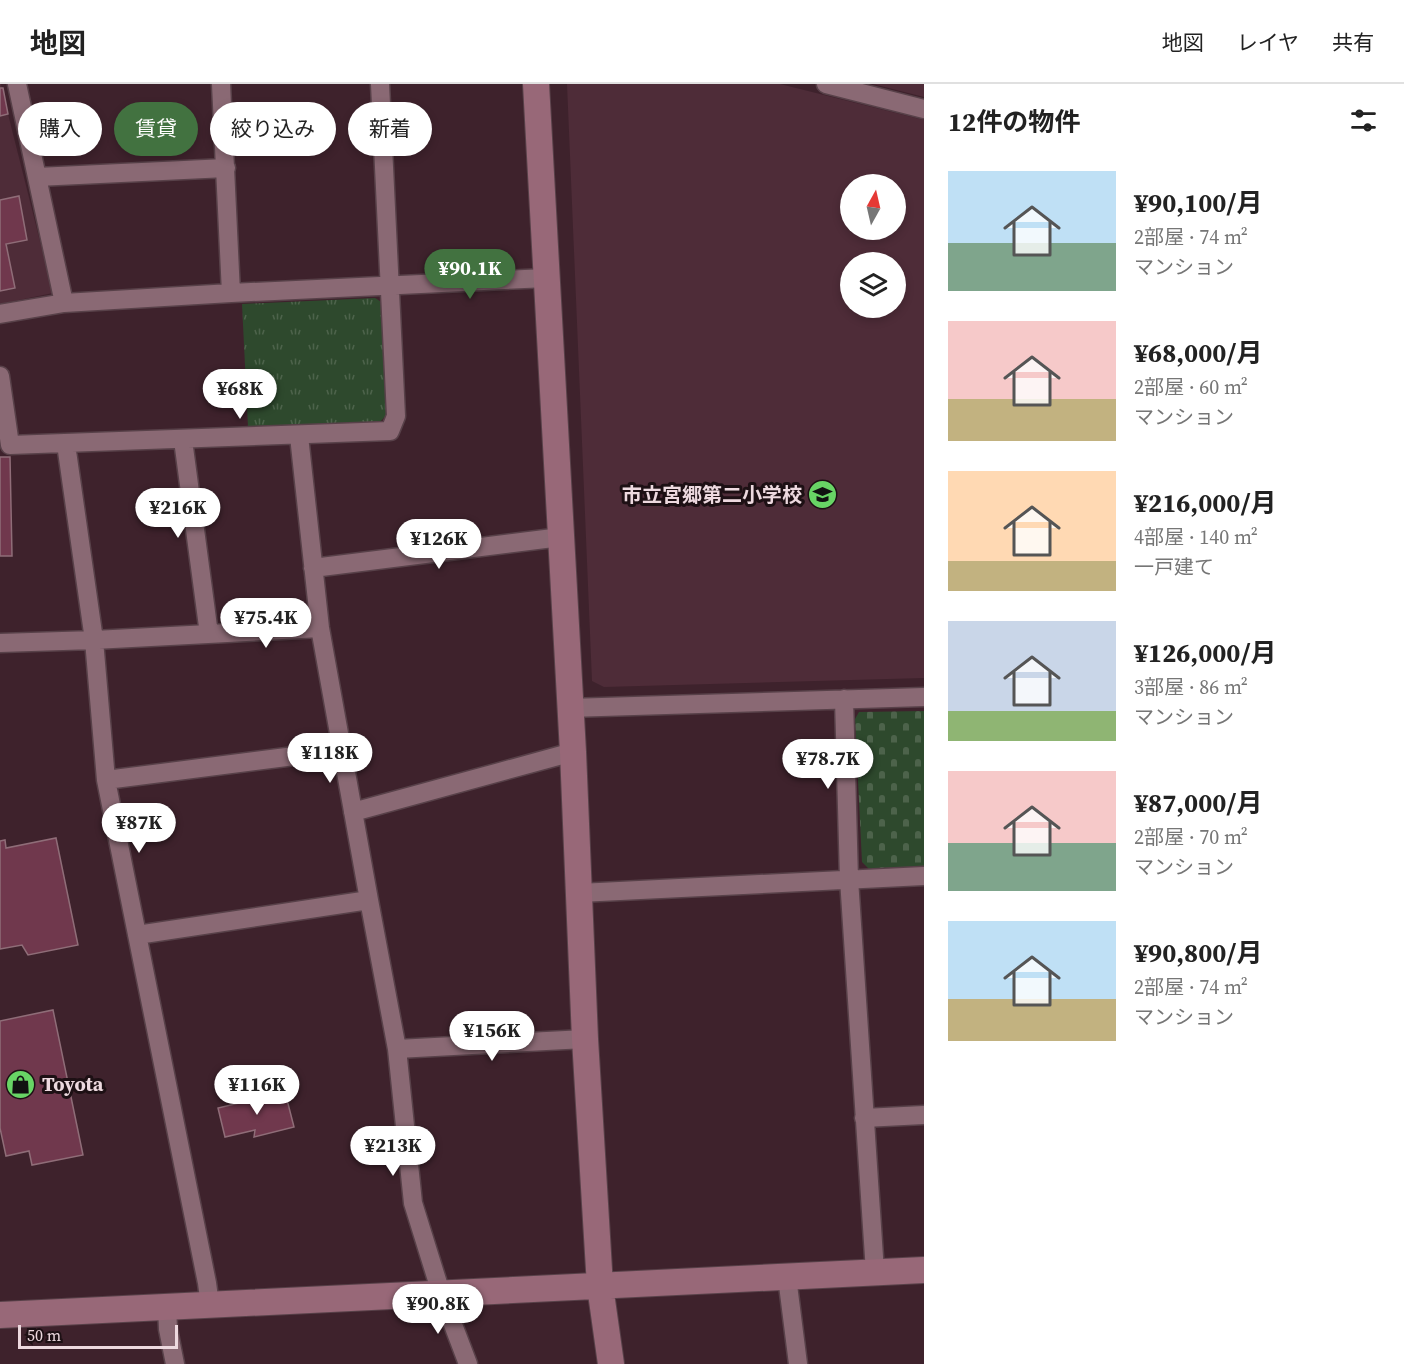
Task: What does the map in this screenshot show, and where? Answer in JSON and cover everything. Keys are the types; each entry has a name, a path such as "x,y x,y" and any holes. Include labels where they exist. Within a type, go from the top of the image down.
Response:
{"street":[{"path":"17,84 64,303"},
{"path":"221,84 231,293"},
{"path":"0,376 10,445 390,431 396,416 380,84"},
{"path":"536,84 573,752 585,1039 600,1286 610,1364"},
{"path":"826,84 924,109"},
{"path":"37,177 226,168"},
{"path":"0,314 64,303 547,278"},
{"path":"299,436 320,628 397,1049 413,1203 441,1293 468,1364"},
{"path":"183,440 209,634"},
{"path":"66,444 94,640 106,780 210,1305"},
{"path":"312,568 561,537"},
{"path":"0,643 320,628"},
{"path":"569,708 924,697"},
{"path":"844,699 849,879 875,1272"},
{"path":"106,780 342,750"},
{"path":"353,812 573,752"},
{"path":"579,893 924,876"},
{"path":"137,935 369,900"},
{"path":"397,1049 585,1039"},
{"path":"864,1118 924,1115"},
{"path":"0,1315 924,1270"},
{"path":"787,1277 798,1364"},
{"path":"166,1307 175,1364"}],"shaded area":[{"path":"0,84 1,84 53,293 0,304"},
{"path":"567,84 780,84 924,120 924,678 604,687 592,681"},
{"path":"873,84 924,84 924,97"}],"green space":[{"path":"375,298 383,303 389,412 380,422 248,427 242,304"},
{"path":"924,711 924,866 869,869 862,862 855,719 859,712"}],"building":[{"path":"0,88 3,88 8,114 0,116"},
{"path":"19,196 27,240 6,244 15,288 0,291 0,200"},
{"path":"0,457 10,457 12,556 0,556"},
{"path":"56,838 78,945 28,955 22,945 0,949 0,841 5,840 6,848"},
{"path":"53,1010 83,1155 32,1165 29,1151 6,1156 0,1128 0,1021"},
{"path":"285,1092 294,1127 254,1137 255,1130 225,1137 218,1108"}],"place":[{"name":"市立宮郷第二小学校","path":"823,495"},
{"name":"Toyota","path":"21,1084"}]}
